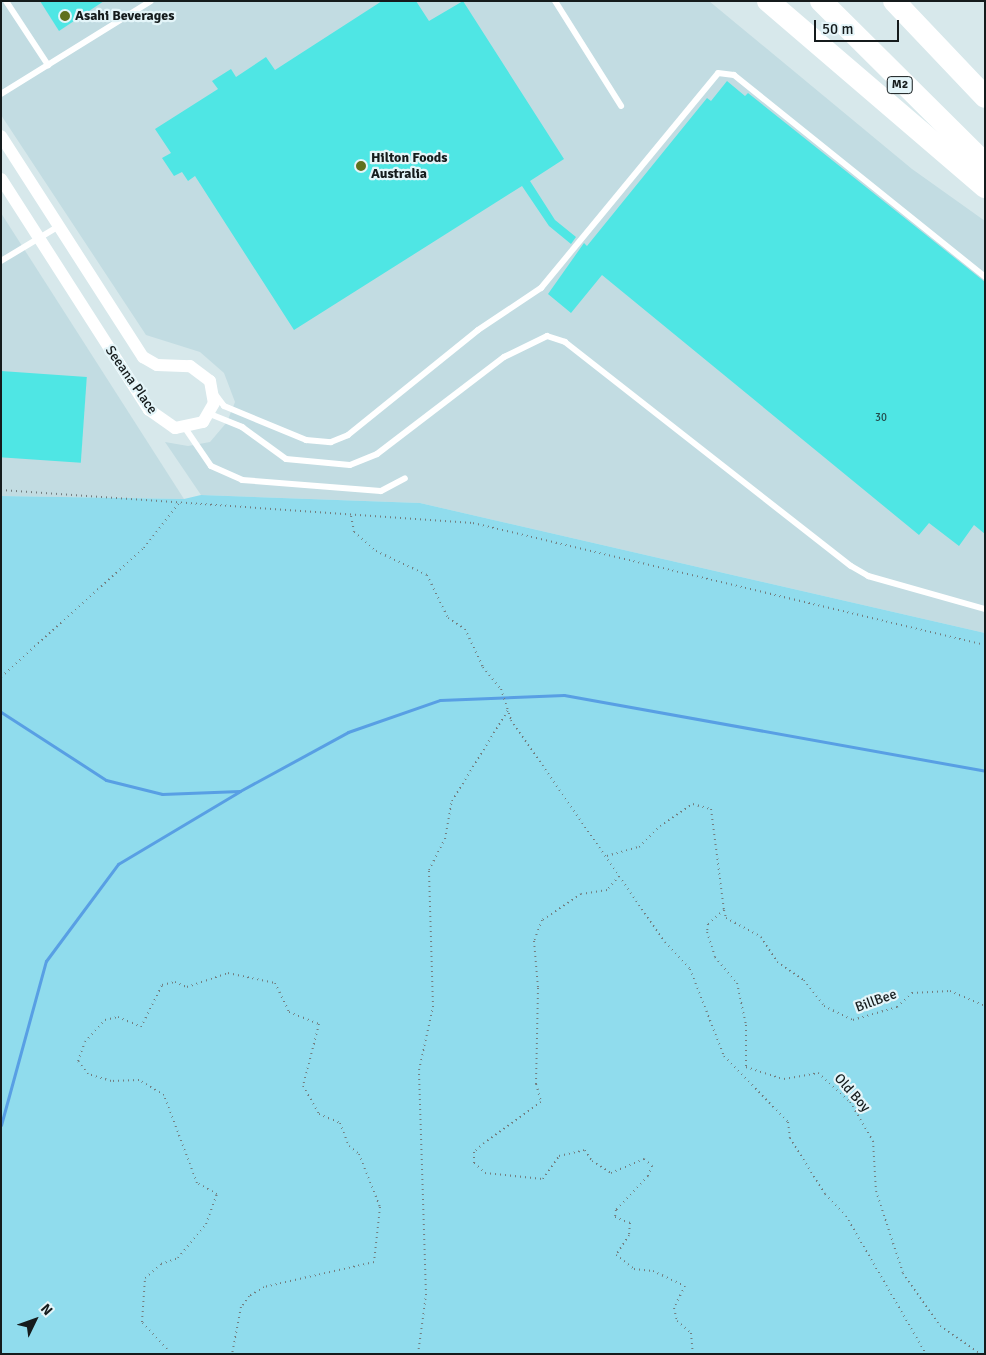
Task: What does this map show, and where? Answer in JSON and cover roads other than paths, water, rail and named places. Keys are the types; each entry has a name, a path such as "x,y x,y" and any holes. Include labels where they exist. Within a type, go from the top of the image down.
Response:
{"highway":[{"path":"768,1 985,187"},
{"name":"M2","path":"820,1 985,164"},
{"path":"894,1 978,91"},
{"path":"909,1 958,56 978,91"}],"street":[{"name":"Seeana Place","path":"1,136 143,357 157,365 190,366 210,381 214,393"},
{"name":"Seeana Place","path":"1,179 149,410 175,428 185,428"},
{"path":"185,428 196,426 210,414 214,393"}],"lane":[{"path":"6,1 48,65"},
{"path":"1,94 151,1"},
{"path":"555,1 621,106"},
{"path":"214,393 224,406 306,440 331,442 348,435 478,330 541,288 718,73 742,81 985,277"},
{"path":"1,262 59,226"},
{"path":"210,414 242,428 286,459 350,465 384,449 504,357 547,336 565,342 851,566 868,576 985,609"},
{"path":"185,428 211,466 242,480 381,491 405,478"}],"waterway":[{"path":"1,712 106,780 162,794 240,791 348,732 440,700 564,695 985,771"},
{"path":"1,1125 46,961 118,864 239,792"}],"place":[{"name":"Asahi Beverages","path":"65,16"},
{"name":"Hilton Foods Australia","path":"361,166"}]}
